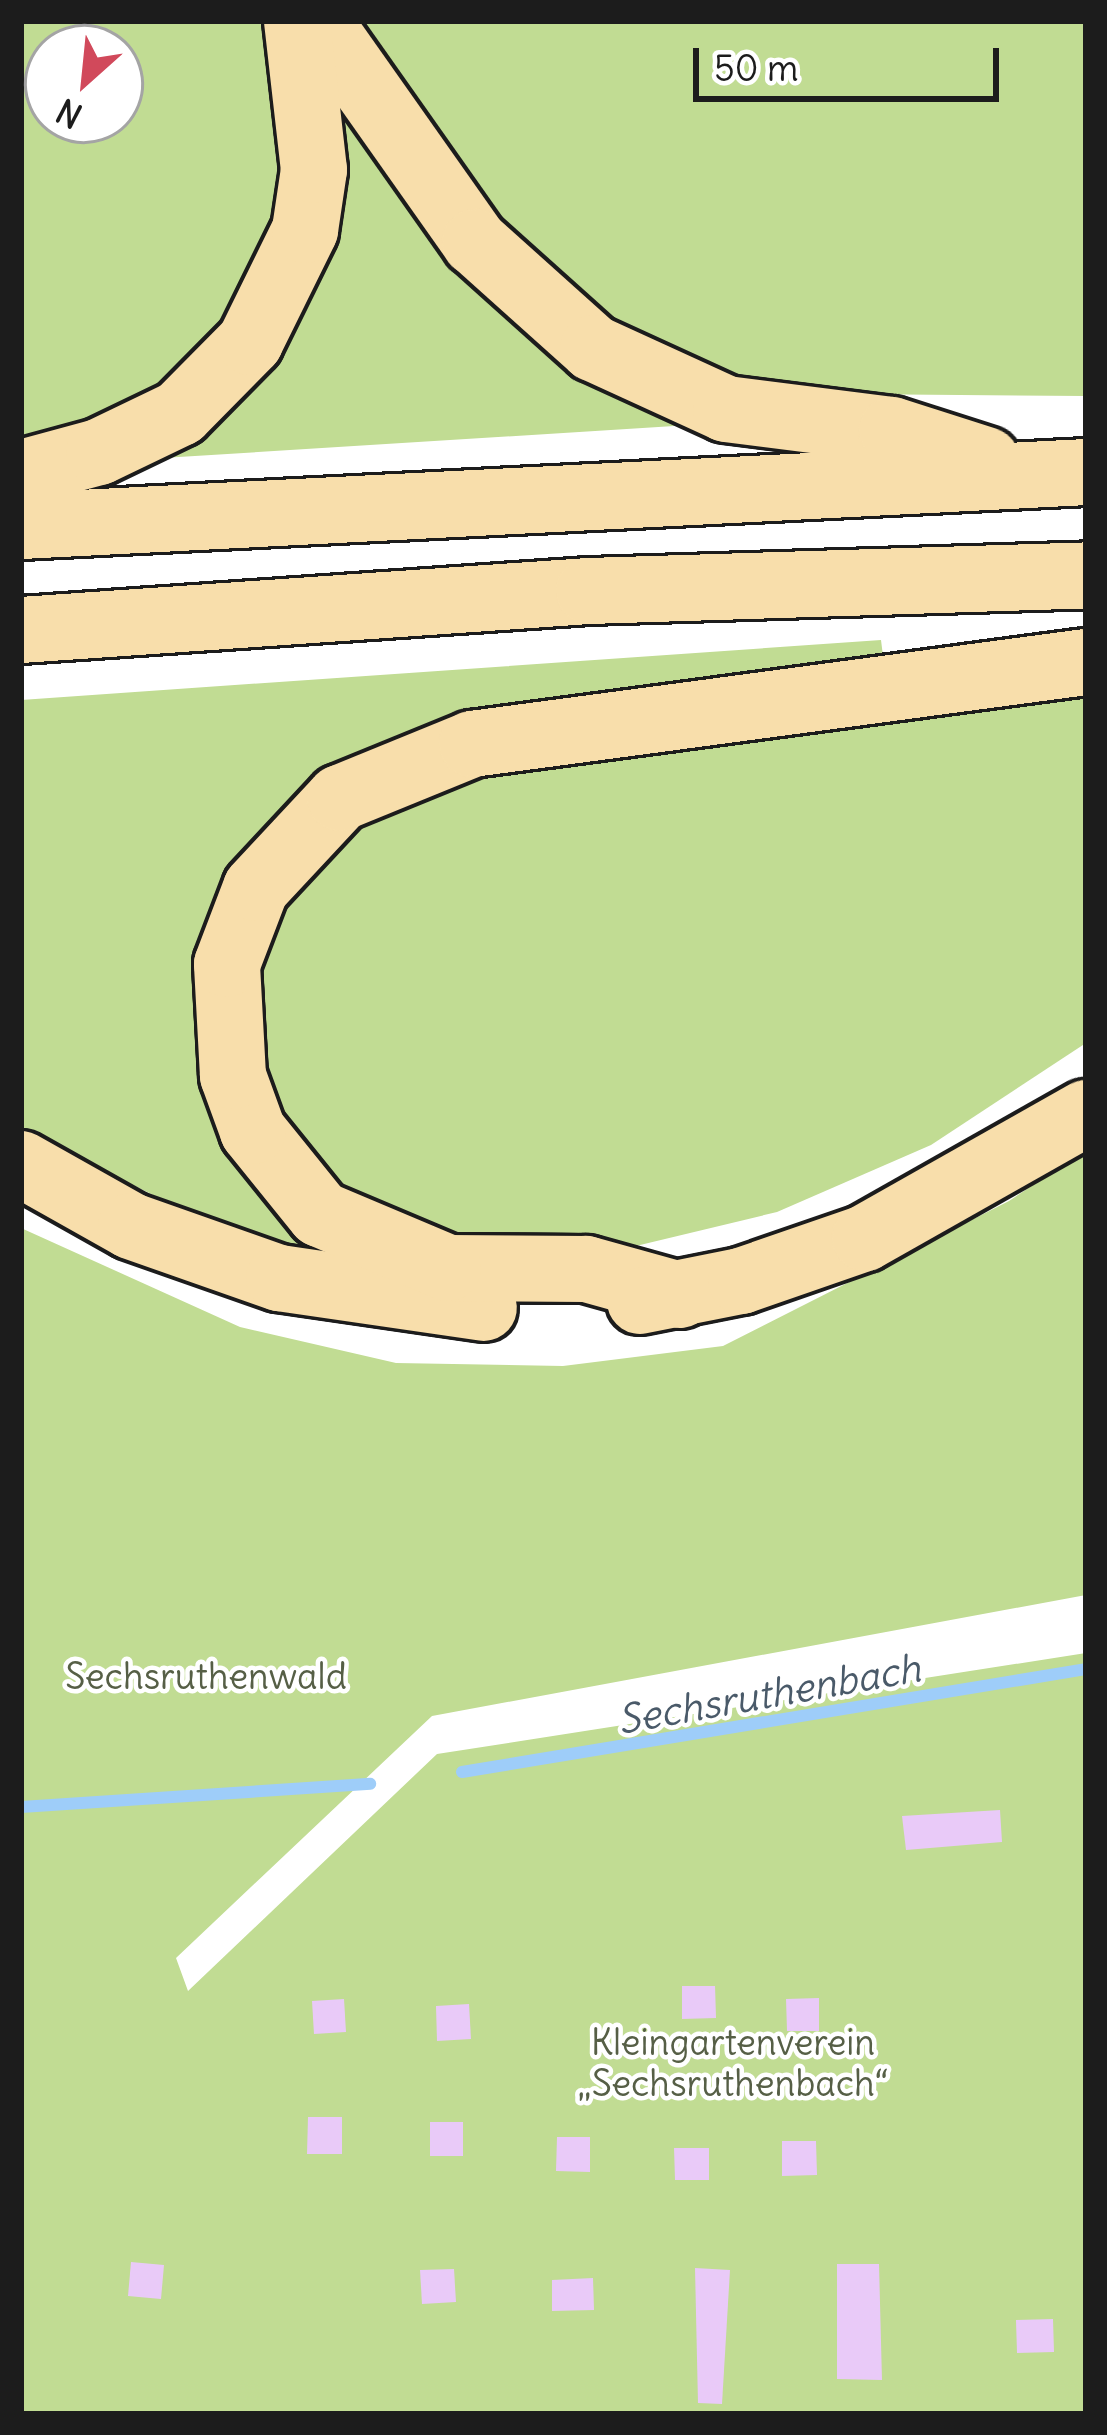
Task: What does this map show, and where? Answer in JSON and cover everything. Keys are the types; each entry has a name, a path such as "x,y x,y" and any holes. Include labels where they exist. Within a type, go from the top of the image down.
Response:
{"highway":[{"path":"21,473 100,452 180,413 261,324 305,230 314,170 297,21"},
{"path":"320,21 475,242 593,348 725,409 892,430 1055,472"},
{"path":"21,526 1055,472"},
{"path":"21,629 589,591 1086,575"},
{"path":"680,1295 586,1269 448,1268 320,1214 253,1131 232,1076 227,964 256,888 340,798 472,744 1086,662"},
{"path":"21,1164 131,1226 355,1294 527,1309 680,1295 865,1238 1086,1113"}],"green space":[{"path":"21,21 266,21 294,134 267,278 159,403 21,450"},
{"path":"362,21 1086,21 1086,396 844,394 754,381 666,351 587,302 469,188"},
{"path":"328,56 690,425 146,459 262,362"},
{"path":"881,640 884,664 399,744 202,981 345,1264 239,1238 21,1129 21,700"},
{"path":"1086,686 1086,1043 931,1145 777,1212 615,1251 479,1251 304,1171 260,1099 257,936 302,852 465,765"},
{"path":"1086,1150 1086,1595 432,1716 176,1958 188,1991 437,1754 1086,1653 1086,2414 21,2414 21,1228 240,1327 396,1363 563,1366 723,1346 1009,1201"}],"building":[{"path":"1000,1810 1002,1842 906,1850 902,1816"},
{"path":"682,1986 715,1986 716,2018 682,2019"},
{"path":"819,1998 819,2031 787,2031 786,1999"},
{"path":"344,1999 346,2032 314,2034 312,2001"},
{"path":"469,2004 471,2039 437,2041 436,2006"},
{"path":"308,2117 342,2117 342,2154 307,2154"},
{"path":"430,2122 463,2122 463,2156 430,2156"},
{"path":"557,2137 590,2137 590,2172 556,2171"},
{"path":"782,2141 816,2141 817,2175 782,2176"},
{"path":"674,2148 709,2148 709,2180 675,2180"},
{"path":"131,2262 164,2265 161,2299 128,2296"},
{"path":"837,2264 879,2264 882,2380 837,2379"},
{"path":"695,2268 730,2270 722,2404 698,2403"},
{"path":"454,2269 456,2302 422,2304 420,2270"},
{"path":"593,2278 594,2310 552,2311 552,2280"},
{"path":"1053,2319 1054,2352 1017,2353 1016,2320"}],"waterway":[{"name":"Sechsruthenbach","path":"462,1772 1086,1669"},
{"name":"Sechsruthenbach","path":"21,1807 370,1784"}],"park label":[{"name":"Sechsruthenwald","path":"206,1677"},
{"name":"Kleingartenverein „Sechsruthenbach“","path":"733,2062"}]}
